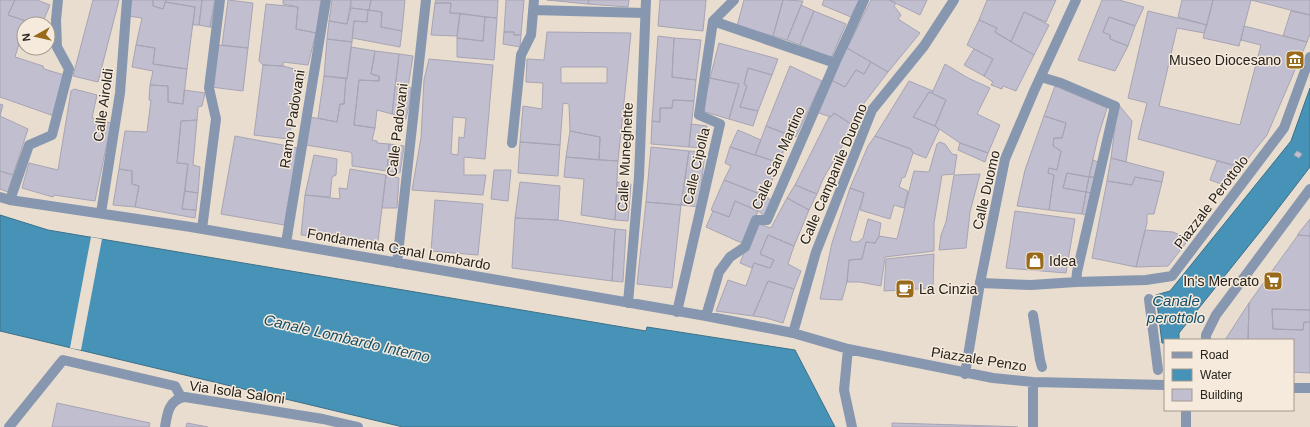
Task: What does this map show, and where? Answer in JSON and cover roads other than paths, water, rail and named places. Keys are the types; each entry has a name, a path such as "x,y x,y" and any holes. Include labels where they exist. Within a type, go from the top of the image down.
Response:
{"street":[{"path":"10,200 29,145 52,135 69,69 57,47 56,20 58,0"},
{"name":"Calle Airoldi","path":"101,213 120,93 127,0"},
{"path":"202,229 216,119 209,88 220,0"},
{"name":"Ramo Padovani","path":"286,244 326,0"},
{"name":"Calle Padovani","path":"397,263 426,0"},
{"name":"Calle Muneghette","path":"628,303 639,177 646,0"},
{"path":"734,0 713,21 835,63"},
{"name":"Calle San Martino","path":"706,316 719,272 730,257 745,247 756,220 767,220 864,0"},
{"name":"Calle Campanile Duomo","path":"793,333 816,252 872,110 924,46 954,0"},
{"name":"Calle Duomo","path":"965,374 980,283 1005,159 1076,0"},
{"path":"512,143 521,55 531,35 533,5 645,13"},
{"name":"Calle Cipolla","path":"678,312 720,124 699,115 713,21"},
{"name":"Piazzale Perottolo","path":"980,283 1031,285 1146,280 1172,276 1284,128 1310,57"},
{"path":"1041,77 1061,83 1115,106 1076,282"},
{"path":"1206,339 1206,335 1216,315 1310,189"},
{"name":"Fondamenta Canal Lombardo","path":"0,197 10,200 202,229 706,316 793,333"},
{"path":"1149,299 1158,370"},
{"path":"1033,315 1041,363"},
{"name":"Piazzale Penzo","path":"793,333 848,350 965,374 993,378 1033,382 1164,385"},
{"path":"848,350 844,390 852,427"},
{"path":"9,427 63,360 175,386 181,397"},
{"path":"1033,382 1033,427"},
{"path":"1294,388 1310,388"},
{"name":"Via Isola Saloni","path":"165,427 168,410 175,400 181,397 322,423 358,427"},
{"path":"1186,411 1186,427"}],"water":[{"name":"Canale perottolo","path":"1310,88 1310,167 1179,333 1179,339 1164,339 1164,343 1162,343 1156,295 1170,291 1291,141"},
{"name":"Canale Lombardo Interno","path":"0,215 48,230 646,331 647,327 795,350 835,427 403,427 0,331"}],"place":[{"name":"Museo Diocesano","path":"1295,60"},
{"name":"Idea","path":"1035,261"},
{"name":"In's Mercato","path":"1273,281"},
{"name":"La Cinzia","path":"905,289"}]}
